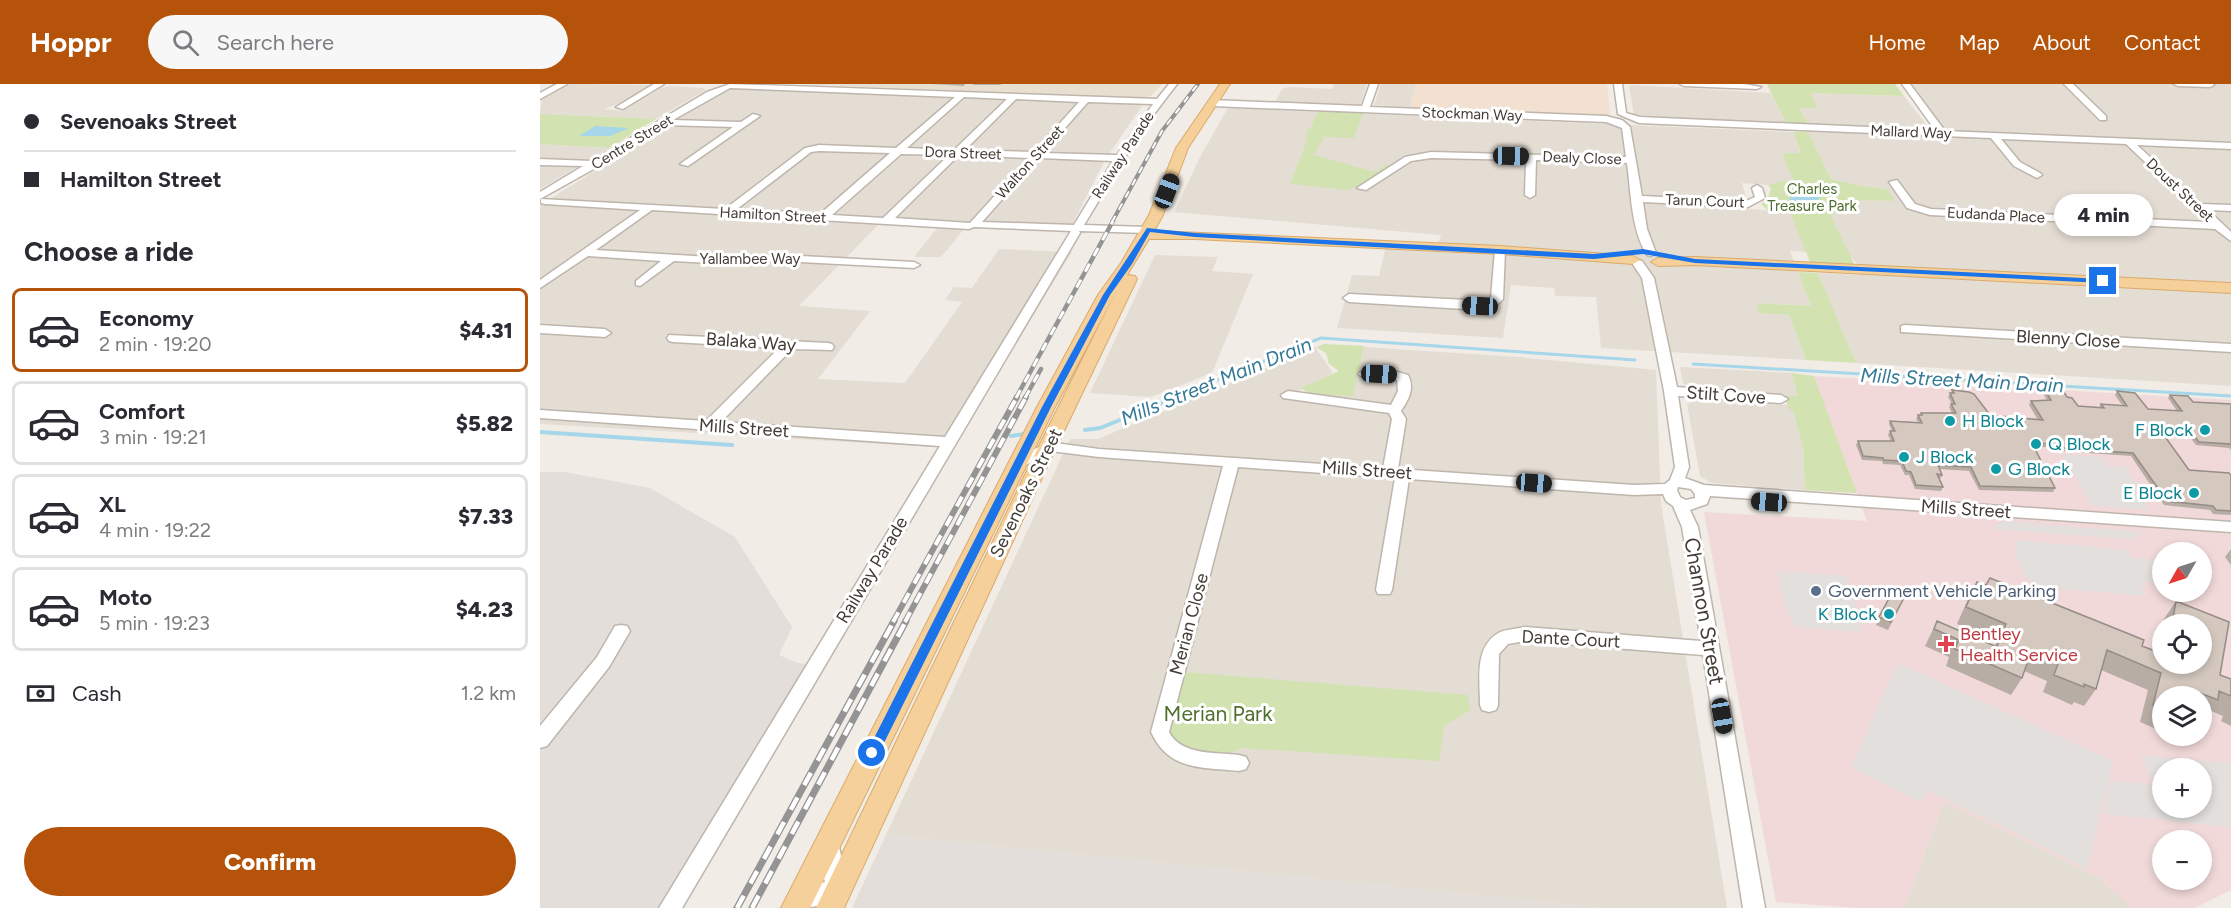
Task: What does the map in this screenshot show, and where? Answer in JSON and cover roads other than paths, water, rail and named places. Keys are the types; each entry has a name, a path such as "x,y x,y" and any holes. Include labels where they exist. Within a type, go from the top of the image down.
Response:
{"main road":[{"name":"Sevenoaks Street","path":"834,899 1040,446 1106,295 1151,233 1225,84"},
{"name":"Sevenoaks Street","path":"1216,103 1235,84"},
{"name":"Hamilton Street","path":"1151,233 2231,288"},
{"name":"Sevenoaks Street","path":"797,908 1016,465 1040,446"}],"street":[{"path":"540,96 563,84"},
{"path":"620,107 660,84"},
{"name":"Railway Parade","path":"670,908 1119,158 1157,102 1173,84"},
{"path":"1365,109 1374,84"},
{"name":"Mallard Way","path":"1618,84 1622,114 1639,120 2231,146"},
{"path":"1684,84 1757,87"},
{"path":"1906,84 1942,133"},
{"path":"2068,84 2103,118"},
{"path":"2178,84 2210,85"},
{"path":"722,86 1157,102"},
{"name":"Centre Street","path":"542,199 554,189 722,86"},
{"path":"822,218 963,94"},
{"path":"886,221 1015,96"},
{"name":"Walton Street","path":"974,225 1086,99"},
{"name":"Stockman Way","path":"1216,103 1606,119 1619,122 1626,127 1646,244 1645,258"},
{"path":"685,164 756,116"},
{"path":"665,122 740,125"},
{"path":"1994,136 2017,164 2037,175"},
{"name":"Doust Street","path":"2129,142 2231,238"},
{"name":"Dora Street","path":"727,212 808,150 830,148 1119,158"},
{"name":"Dealy Close","path":"1362,188 1408,159 1418,156 1531,156 1630,160"},
{"path":"1530,195 1531,156"},
{"path":"540,162 596,164"},
{"name":"Eudanda Place","path":"1894,183 1911,206 1930,212 2218,226"},
{"name":"Tarun Court","path":"1638,199 1748,204 1760,198 1757,188"},
{"name":"Hamilton Street","path":"542,199 648,209 1151,233"},
{"path":"2197,207 2231,208"},
{"path":"540,285 648,209"},
{"path":"1349,298 1480,306 1491,304 1497,299 1500,250"},
{"name":"Yallambee Way","path":"586,253 671,258 793,259 914,265"},
{"path":"640,282 671,258"},
{"path":"1645,258 1671,391 1682,467 1698,495"},
{"path":"540,329 605,333"},
{"name":"Blenny Close","path":"1905,329 2231,348"},
{"name":"Balaka Way","path":"673,338 828,347"},
{"path":"710,425 789,345"},
{"path":"1364,374 1403,378 1405,383 1402,398 1394,410"},
{"name":"Stilt Cove","path":"1671,391 1781,399"},
{"path":"1288,395 1313,401 1379,405 1394,410 1399,419 1397,472 1384,590"},
{"name":"Mills Street","path":"540,414 948,442"},
{"name":"Mills Street","path":"1040,446 1083,456 1099,453 1232,461 1674,493"},
{"name":"Merian Close","path":"1232,461 1160,732 1163,744 1176,754 1239,763"},
{"path":"1674,493 1682,467"},
{"path":"1674,493 1698,495"},
{"path":"1674,493 1698,495"},
{"name":"Channon Street","path":"1674,493 1690,527 1754,908"},
{"name":"Mills Street","path":"1698,495 2231,527"},
{"name":"Mills Street","path":"1698,495 1937,515 2231,534"},
{"name":"Channon Street","path":"1690,527 1698,495"},
{"path":"540,740 603,662 621,631"},
{"name":"Dante Court","path":"1489,705 1490,652 1503,638 1525,634 1711,649"},
{"path":"797,908 821,893 834,899 830,839"}],"water":[{"path":"595,126 629,128 610,136 579,136"},
{"path":"1814,187 1825,189 1826,194 1818,200 1803,204 1789,201 1791,190"}],"waterway":[{"name":"Mills Street Main Drain","path":"1173,398 1321,338 1635,360"},
{"name":"Mills Street Main Drain","path":"1693,364 2231,396"},
{"name":"Mills Street Main Drain","path":"1085,430 1100,428 1177,397"},
{"name":"Mills Street Main Drain","path":"540,432 732,445"},
{"path":"1011,436 1025,434"}],"railway":[{"path":"1112,222 1162,131 1198,84"},
{"path":"1016,398 1113,221"},
{"path":"1025,398 1041,369"},
{"path":"893,622 1017,397"},
{"path":"905,622 1026,397"},
{"path":"737,908 894,621"},
{"path":"752,908 906,621"}],"place":[{"name":"H Block","path":"1950,421"},
{"name":"F Block","path":"2205,430"},
{"name":"Q Block","path":"2036,444"},
{"name":"J Block","path":"1904,457"},
{"name":"G Block","path":"1996,469"},
{"name":"E Block","path":"2194,493"},
{"name":"Government Vehicle Parking","path":"1816,591"},
{"name":"K Block","path":"1889,614"},
{"name":"Bentley Health Service","path":"1946,644"}],"park label":[{"name":"Charles Treasure Park","path":"1812,198"},
{"name":"Merian Park","path":"1218,714"}]}
